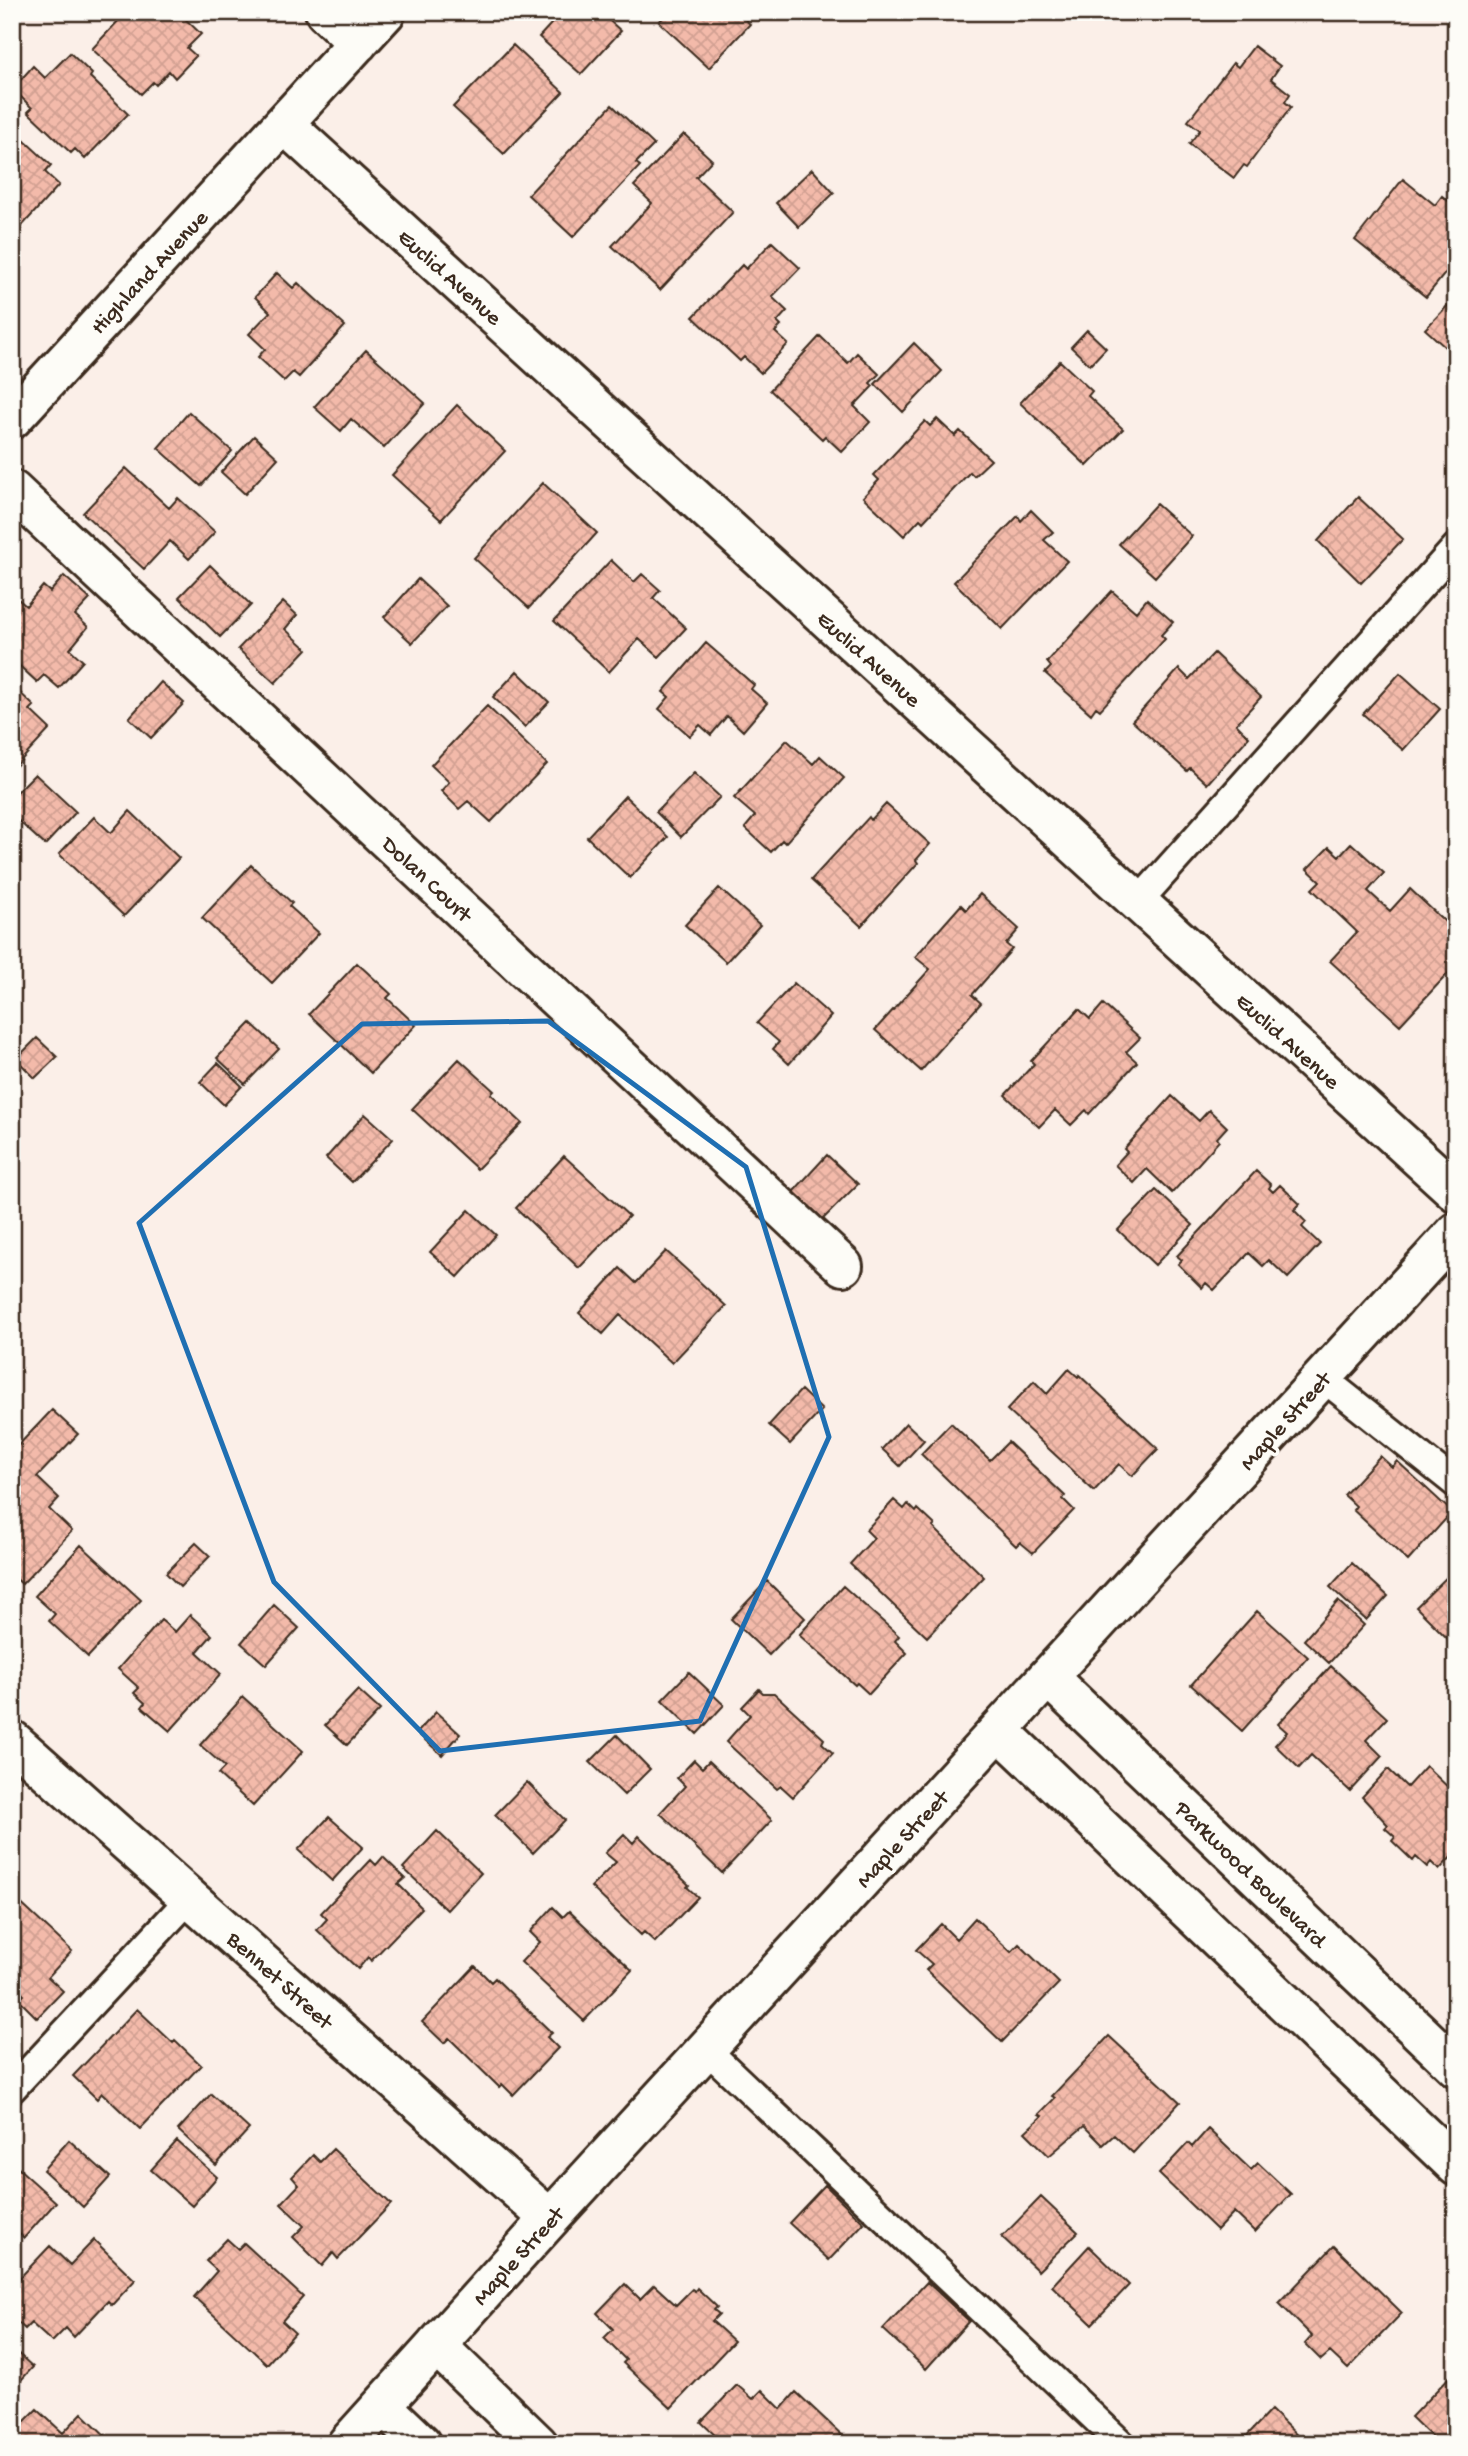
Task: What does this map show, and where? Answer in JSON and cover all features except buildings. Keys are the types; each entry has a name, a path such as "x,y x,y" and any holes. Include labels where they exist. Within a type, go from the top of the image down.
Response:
{"street":[{"path":"325,12 358,43 386,12"},
{"name":"Highland Avenue","path":"12,418 358,43"},
{"name":"Euclid Avenue","path":"284,124 1456,1192"},
{"name":"Dolan Court","path":"12,490 843,1266"},
{"name":"Maple Street","path":"347,2444 550,2219 1456,1233"},
{"name":"Parkwood Boulevard","path":"1049,1678 1456,2067"},
{"path":"1000,1731 1456,2166"},
{"name":"Bennet Street","path":"12,1740 550,2219"},
{"path":"436,2345 538,2444"},
{"path":"382,2406 422,2444"}],"lane":[{"path":"1138,902 1456,547"},
{"path":"1323,1378 1456,1484"},
{"path":"12,2089 190,1898"},
{"path":"706,2050 1122,2444"}],"highlighted area":[{"path":"548,1021 746,1167 829,1437 700,1721 440,1751 274,1582 139,1223 362,1024"}]}
